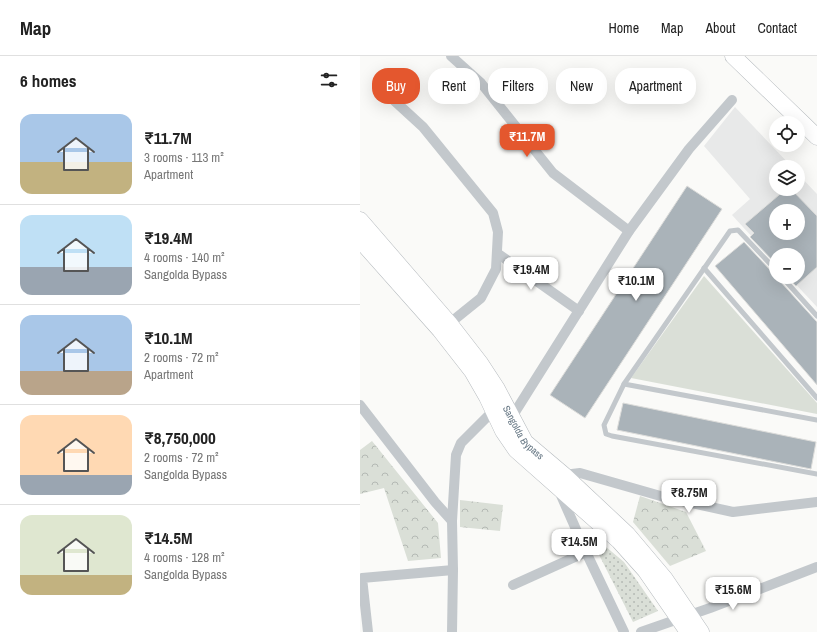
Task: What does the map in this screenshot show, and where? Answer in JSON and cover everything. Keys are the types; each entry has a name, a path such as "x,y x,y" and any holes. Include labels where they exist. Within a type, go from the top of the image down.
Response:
{"main road":[{"path":"733,56 817,137"},
{"name":"Sangolda Bypass","path":"360,220 445,327 488,376 497,389 516,450 560,480 645,570 686,622 701,632"},
{"name":"Sangolda Bypass","path":"360,240 445,327 487,397 493,411 507,424"}],"street":[{"path":"451,56 481,83 553,173 629,231"},
{"path":"507,424 629,231 689,149 732,100"},
{"path":"398,104 423,127 493,213 498,232 496,269 481,298 445,327"},
{"path":"497,253 578,311"},
{"path":"360,405 435,502 452,521"},
{"path":"452,632 452,521 456,455 461,443 493,411"},
{"path":"624,632 586,552 560,480 580,473 664,497 733,512 817,502"},
{"path":"513,585 586,552"},
{"path":"641,632 686,622 817,567"},
{"path":"368,632 361,577 453,570"}],"lane":[{"path":"769,263 738,230 730,231 624,384 604,426 606,434 627,439 817,474"},
{"path":"704,268 817,398"},
{"path":"788,284 817,316"},
{"path":"624,384 817,420"}],"shaded area":[{"path":"735,107 769,143 769,152 778,152 785,160 769,160 769,196 805,196 805,181 817,194 817,307 796,284 805,284 805,248 769,248 769,255 732,215 750,199 704,146"}],"green space":[{"path":"704,276 817,403 817,414 631,378"},
{"path":"372,441 438,523 441,558 408,561 384,488 360,494 360,450"},
{"path":"640,496 686,512 706,551 670,566 633,522"},
{"path":"460,500 503,505 500,531 460,527"},
{"path":"587,531 624,562 658,611 633,622"}],"building":[{"path":"687,186 722,209 585,418 550,395"},
{"path":"778,196 798,196 817,216 817,267 805,278 805,248 769,248 769,257 750,237 754,233 745,224"},
{"path":"744,242 769,269 769,284 783,284 817,322 817,385 715,266"},
{"path":"623,403 816,442 811,469 617,430"}]}
